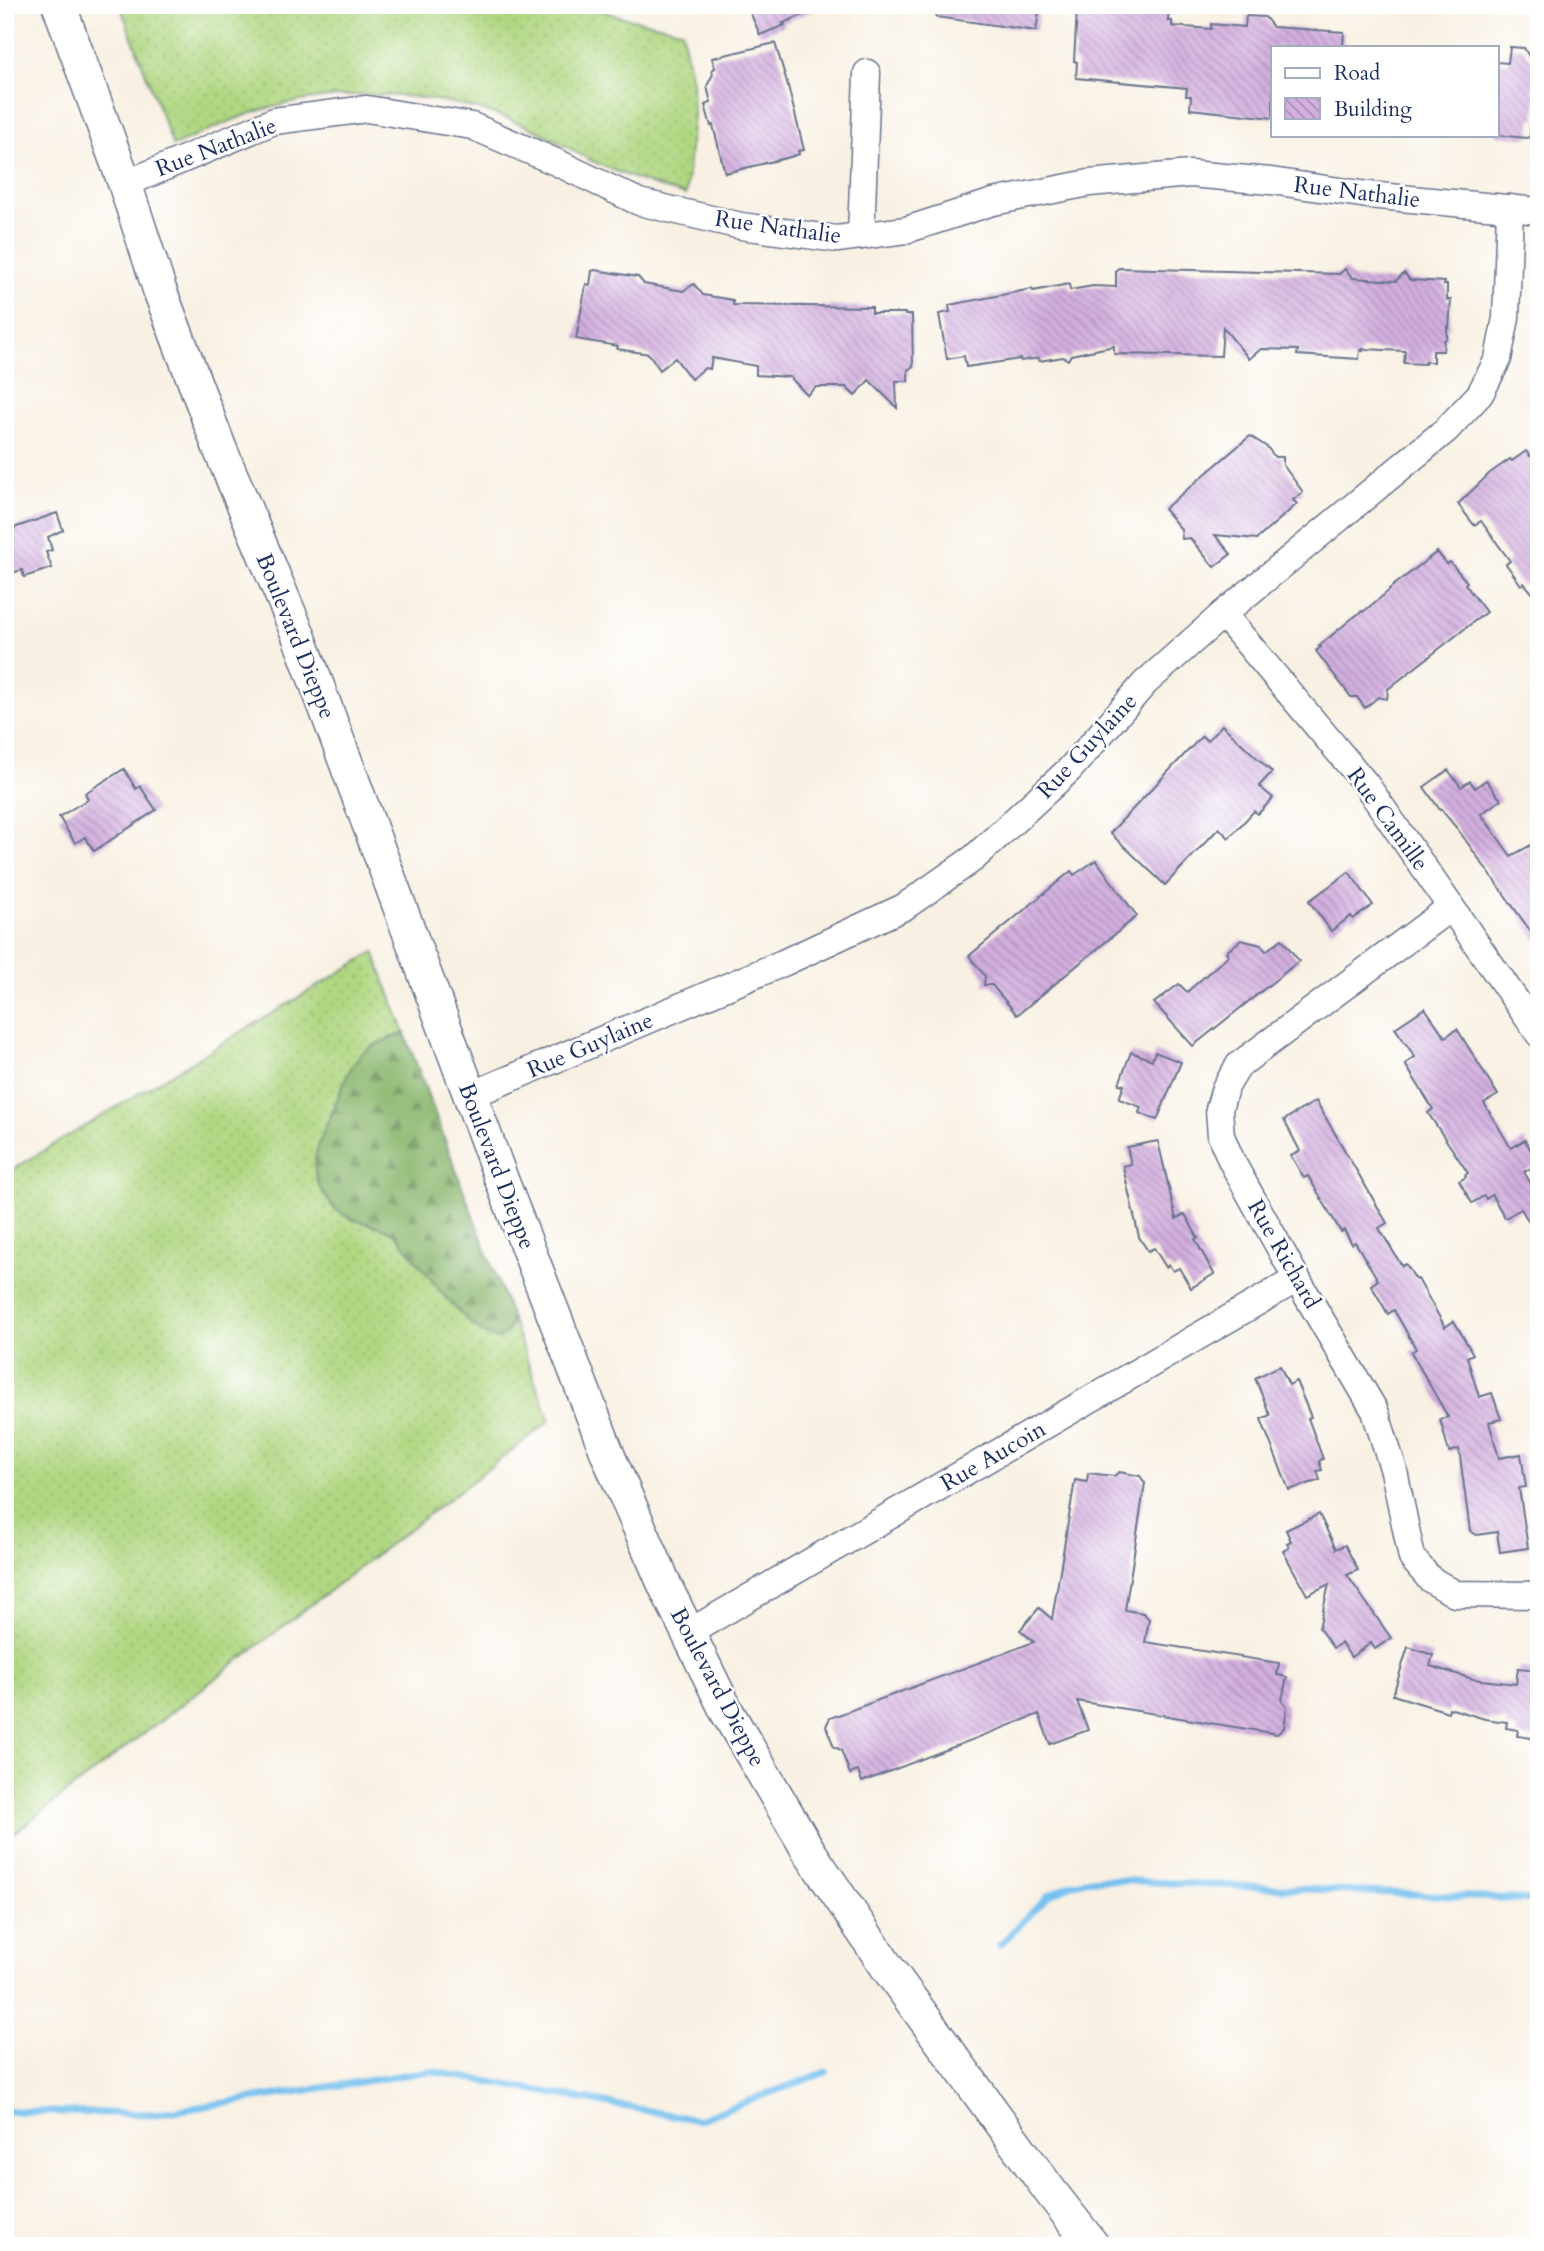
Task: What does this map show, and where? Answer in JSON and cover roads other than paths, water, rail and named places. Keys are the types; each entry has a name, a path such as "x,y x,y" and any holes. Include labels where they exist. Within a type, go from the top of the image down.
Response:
{"main road":[{"name":"Boulevard Dieppe","path":"59,5 206,413 299,634 469,1096 610,1460 666,1588 727,1712 810,1853 895,1979 1050,2191 1094,2246"}],"street":[{"path":"861,236 867,73"},
{"name":"Rue Nathalie","path":"125,184 274,121 367,109 472,126 639,202 741,226 838,239 906,230 992,202 1089,183 1190,174 1271,181 1368,195 1539,211"},
{"name":"Rue Guylaine","path":"469,1096 783,963 904,907 974,858 1070,769 1146,683 1223,614 1446,430 1480,394 1498,359 1506,318 1510,208"},
{"name":"Rue Camille","path":"1223,614 1365,783 1539,1034"},
{"name":"Rue Richard","path":"1451,907 1239,1065 1225,1088 1219,1109 1221,1136 1232,1162 1297,1279 1376,1410 1394,1471 1412,1558 1430,1579 1455,1594 1539,1595"},
{"name":"Rue Aucoin","path":"688,1633 1297,1279"}],"waterway":[{"path":"1000,1945 1048,1896 1072,1884 1090,1879 1539,1900"},
{"path":"5,2111 154,2114 430,2071 698,2120 826,2072"}]}
